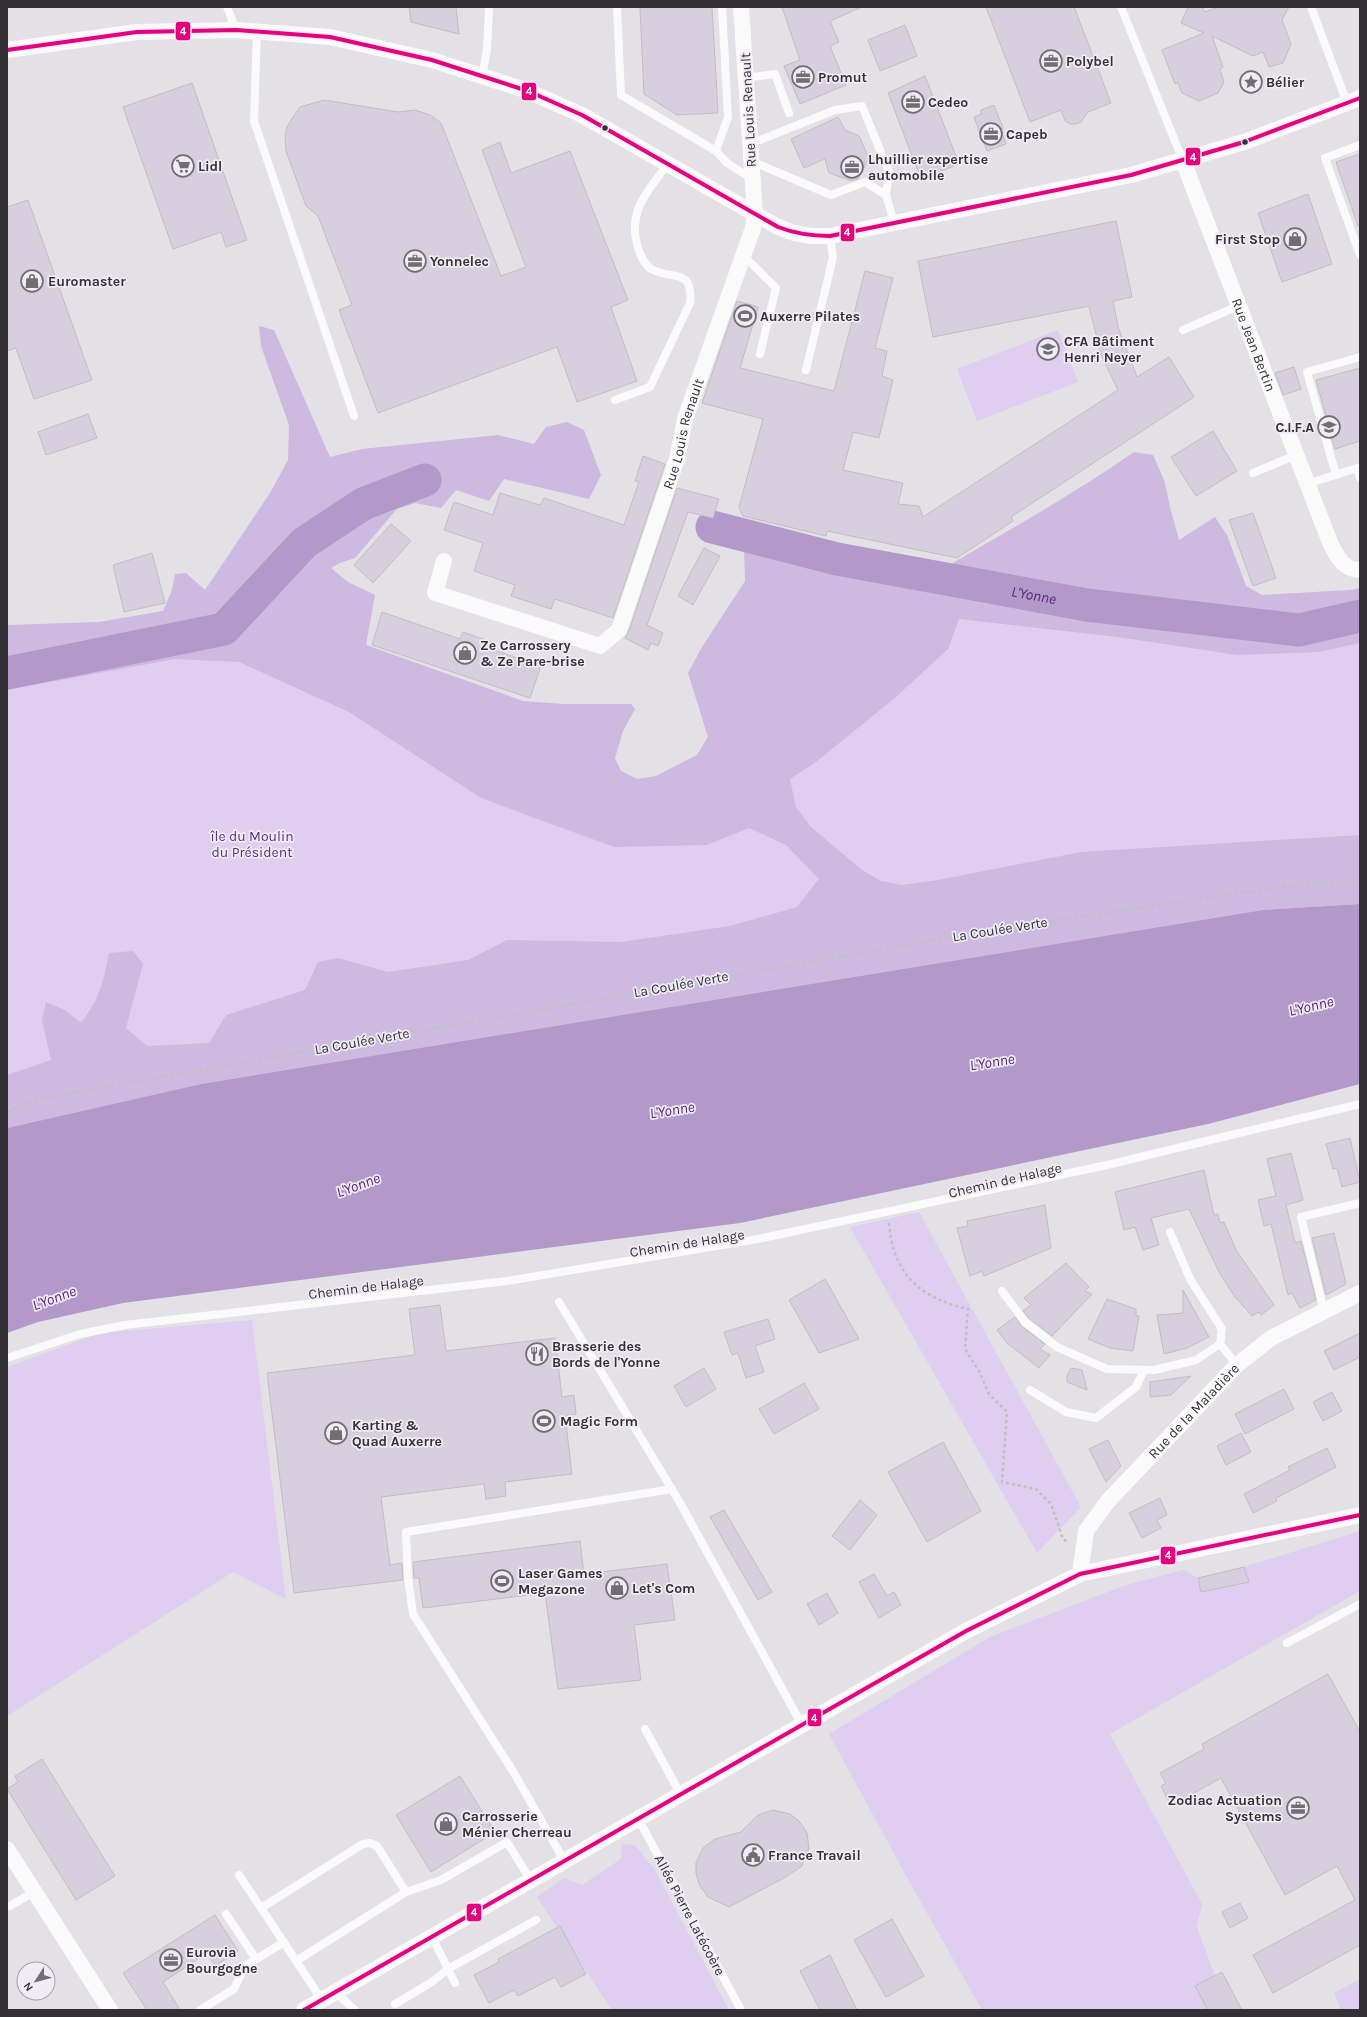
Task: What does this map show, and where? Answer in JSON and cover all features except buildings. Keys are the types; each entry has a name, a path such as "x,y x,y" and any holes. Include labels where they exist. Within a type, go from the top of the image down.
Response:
{"street":[{"name":"Rue Louis Renault","path":"444,561 435,593 600,646 619,630 677,459 684,419 753,228 755,215 742,7"},
{"path":"7,50 137,32 236,30 330,37 432,60 528,91 582,115 755,215 794,233 811,236 830,236 1061,191 1131,175 1250,140 1353,100"},
{"name":"Rue Jean Bertin","path":"1182,161 1324,530 1340,561 1348,568 1360,570"},
{"name":"Rue de la Maladière","path":"1080,1574 1086,1531 1108,1501 1237,1365 1270,1338 1360,1293"},
{"path":"304,2010 966,1632 1080,1574 1360,1515"},
{"path":"7,1849 110,2010"}],"lane":[{"path":"227,7 236,30"},
{"path":"617,7 621,95 716,151 727,163 752,179"},
{"path":"716,151 728,116 722,7"},
{"path":"1121,7 1182,161"},
{"path":"1311,7 1353,100"},
{"path":"482,76 487,49 489,9"},
{"path":"257,32 254,121 354,416"},
{"path":"746,78 774,74 789,114"},
{"path":"750,144 835,110 862,106 889,172 886,195 894,223"},
{"path":"1360,145 1325,158 1360,255"},
{"path":"751,161 831,195 865,182 886,195"},
{"path":"615,400 650,387 690,303 691,289 686,281 674,275 652,270 642,260 636,242 634,220 641,200 667,165"},
{"path":"806,370 833,257 830,236"},
{"path":"743,255 776,288 760,354"},
{"path":"1182,330 1238,306"},
{"path":"1336,475 1307,372 1360,357"},
{"path":"1253,473 1296,455"},
{"path":"1307,484 1358,467 1360,478"},
{"path":"7,1358 80,1334 125,1325 507,1281 758,1240 1107,1165 1360,1104"},
{"path":"1324,1311 1301,1217 1360,1203"},
{"path":"1170,1232 1190,1279 1222,1329 1220,1344 1237,1365"},
{"path":"1002,1291 1025,1322 1057,1347 1107,1369 1154,1370 1196,1360 1220,1344"},
{"path":"559,1302 672,1489 802,1726"},
{"path":"1030,1390 1066,1412 1096,1418 1136,1387 1144,1370"},
{"path":"565,1862 514,1773 414,1614 408,1578 406,1532 672,1489"},
{"path":"1287,1643 1360,1604"},
{"path":"645,1729 681,1795"},
{"name":"Allée Pierre Latécoère","path":"638,1820 741,2010"},
{"path":"296,1961 406,1892 441,1880 507,1842 531,1880"},
{"path":"261,1908 363,1844 370,1843 377,1846 406,1892"},
{"path":"239,1875 296,1961 328,1996 355,2010"},
{"path":"10,1906 34,1892"},
{"path":"226,1914 256,1959"},
{"path":"395,2004 432,1982 448,1969 536,1920"},
{"path":"432,1937 455,1983"},
{"path":"200,2010 234,1989 245,1966 284,1942"}],"path":[{"name":"La Coulée Verte","path":"7,1112 38,1099 996,929 1296,885 1360,885"},
{"path":"888,1213 890,1240 903,1272 926,1294 949,1305 968,1309 965,1349 979,1371 989,1394 1007,1412 1002,1482 1036,1489 1051,1504 1063,1539 1084,1550"}],"green space":[{"path":"1058,330 1078,382 977,421 957,369"},
{"name":"île du Moulin du Président","path":"883,572 1313,608 1360,598 1360,914 201,1084 7,1128 7,690 70,678 258,587 366,645 637,779 656,776 697,755 708,737"},
{"path":"919,1212 1081,1507 1037,1553 850,1227"},
{"path":"252,1320 286,1599 233,1572 7,1716 7,1367 100,1333"},
{"path":"1360,1531 1360,1591 1110,1734 1202,1904 1197,1927 1215,1976 1208,2010 982,2010 915,1892 829,1734 990,1637 1126,1585 1183,1570 1198,1578 1202,1592 1248,1582 1244,1567"},
{"path":"622,1844 635,1845 655,1870 729,2010 612,2010 537,1897 564,1878 582,1885 621,1859"},
{"path":"1360,1979 1360,2010 1341,2010 1334,1993"}],"shaded area":[{"path":"259,326 274,330 330,457 362,449 498,435 534,444 546,427 567,422 584,430 601,475 589,499 504,479 489,501 456,490 441,508 415,503 397,509 355,558 331,568 348,582 375,595 366,645 523,701 564,704 631,704 635,709 623,731 615,758 621,771 637,779 656,776 697,755 708,737 688,673 702,647 745,581 744,547 727,516 833,543 951,564 1067,496 1134,452 1153,455 1164,480 1179,540 1215,517 1227,535 1246,586 1262,595 1350,590 1360,588 1360,643 1318,652 1237,655 1118,637 959,619 948,649 896,697 816,762 790,779 796,807 811,827 862,870 881,881 901,885 938,880 1081,852 1360,835 1360,904 1263,910 201,1084 7,1128 7,1075 51,1060 42,1020 46,1002 65,1010 81,1023 97,998 105,973 109,953 133,951 143,964 126,1028 147,1046 209,1043 226,1015 305,990 318,962 338,958 388,972 468,960 507,940 621,942 730,926 797,907 819,879 786,845 749,828 707,845 614,847 481,798 349,712 239,662 175,659 7,690 7,625 99,622 163,611 172,590 175,574 186,573 205,590 270,493 288,460 289,425 261,346"}],"water":[{"path":"1360,904 1360,1084 1208,1124 740,1223 123,1303 38,1322 7,1333 7,1128 201,1084 1263,910"}],"waterway":[{"path":"7,673 224,629 304,543 363,504 425,480"},
{"name":"L'Yonne","path":"712,527 837,559 1087,605 1299,630 1360,616"}],"transit line":[{"name":"4","path":"7,50 137,32 236,30 330,37 432,60 528,91 582,115 778,227 797,233 823,236 830,236 1131,175 1244,142 1360,98"},
{"name":"4","path":"304,2010 966,1631 1080,1574 1360,1515"}],"place":[{"name":"Polybel","path":"1051,61"},
{"name":"Promut","path":"803,77"},
{"name":"Bélier","path":"1251,82"},
{"name":"Cedeo","path":"913,102"},
{"name":"Capeb","path":"991,134"},
{"name":"Lidl","path":"183,166"},
{"name":"Lhuillier expertise automobile","path":"852,167"},
{"name":"First Stop","path":"1295,239"},
{"name":"Yonnelec","path":"415,261"},
{"name":"Euromaster","path":"32,281"},
{"name":"Auxerre Pilates","path":"745,316"},
{"name":"CFA Bâtiment Henri Neyer","path":"1048,349"},
{"name":"C.I.F.A","path":"1329,427"},
{"name":"Ze Carrossery & Ze Pare-brise","path":"465,653"},
{"name":"Brasserie des Bords de l'Yonne","path":"537,1354"},
{"name":"Magic Form","path":"544,1421"},
{"name":"Karting & Quad Auxerre","path":"336,1433"},
{"name":"Laser Games Megazone","path":"502,1581"},
{"name":"Let's Com","path":"617,1588"},
{"name":"Zodiac Actuation Systems","path":"1298,1808"},
{"name":"Carrosserie Ménier Cherreau","path":"446,1824"},
{"name":"France Travail","path":"753,1855"},
{"name":"Eurovia Bourgogne","path":"171,1960"}]}
